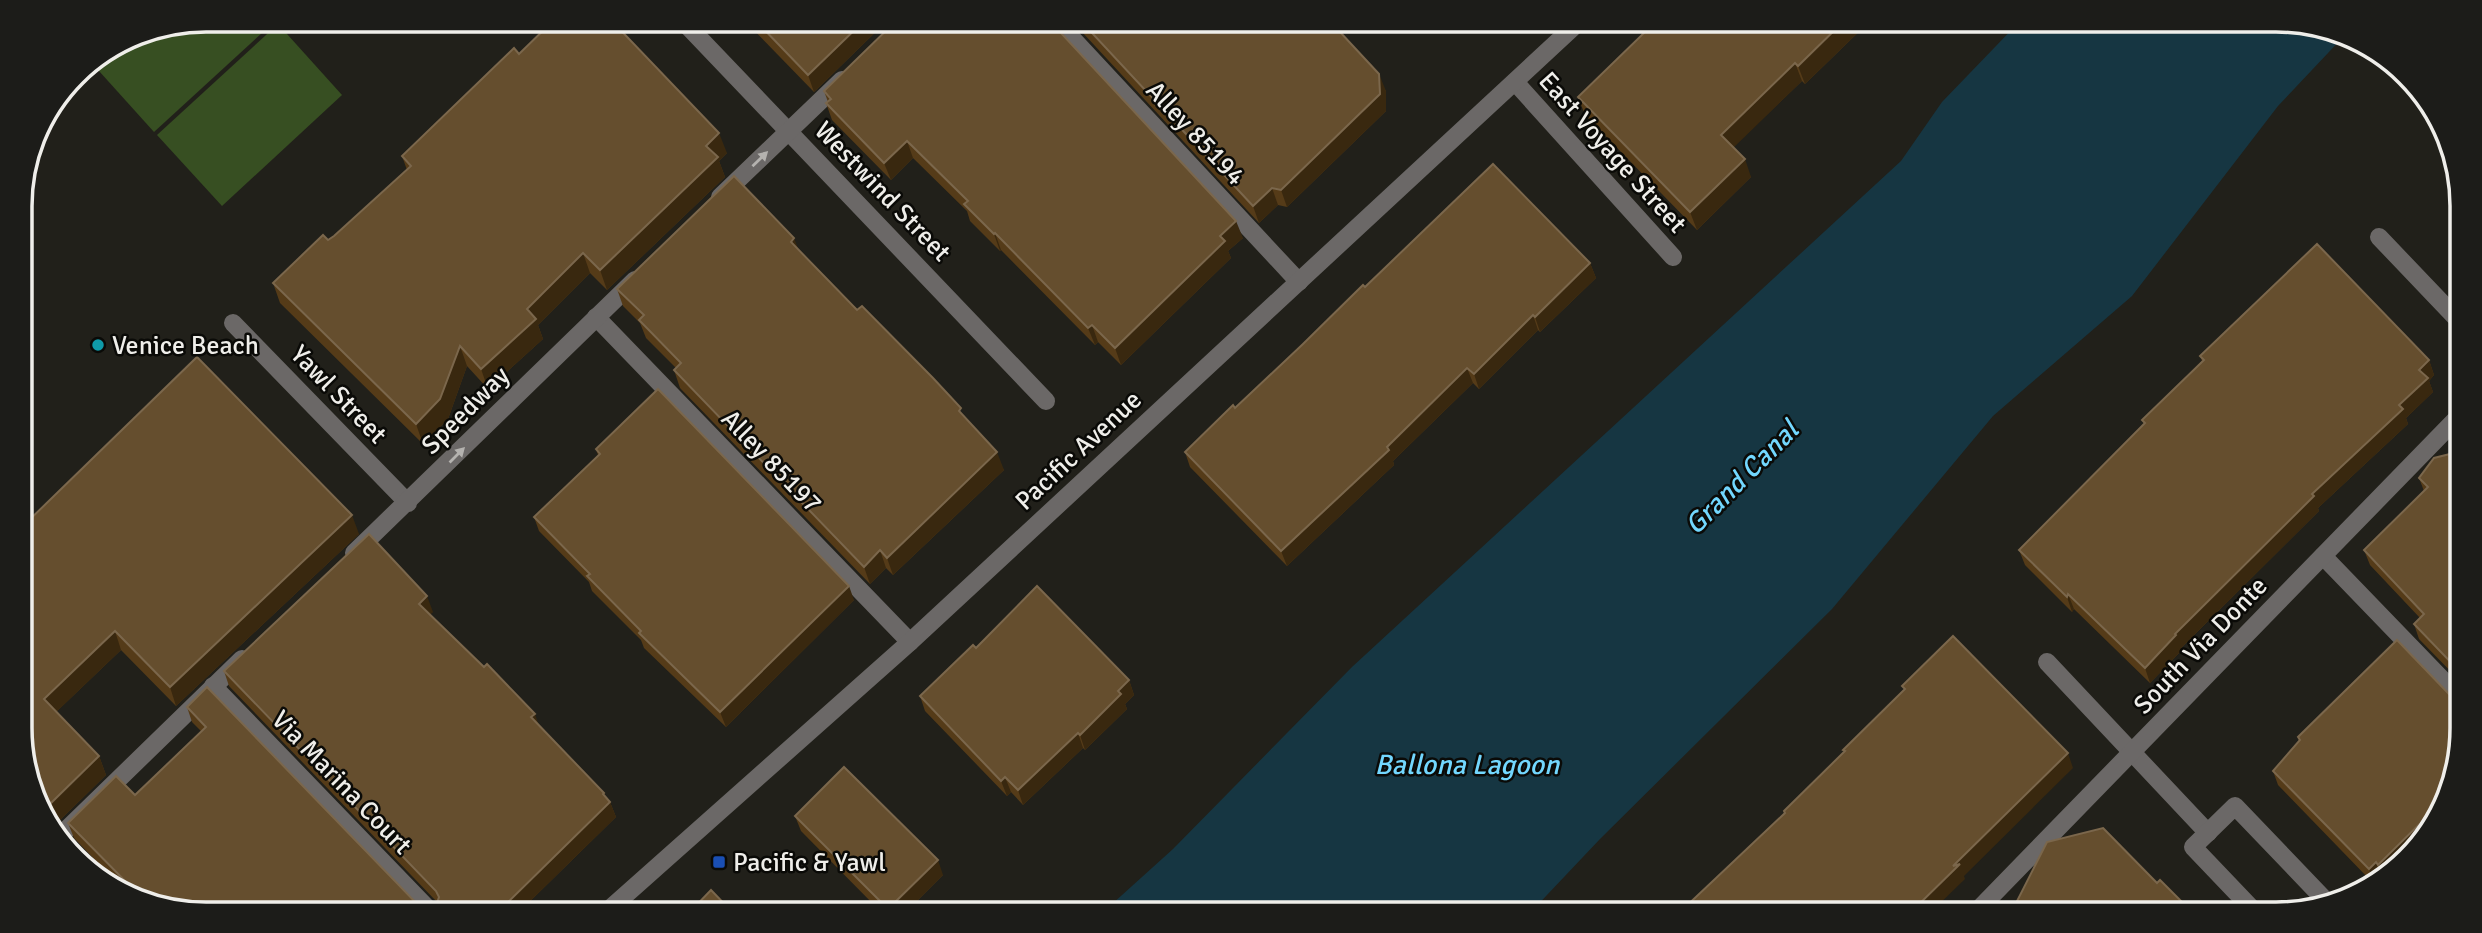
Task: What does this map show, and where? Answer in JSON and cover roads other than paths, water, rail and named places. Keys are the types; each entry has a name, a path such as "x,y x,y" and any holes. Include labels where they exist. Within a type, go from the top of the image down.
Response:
{"street":[{"name":"Westwind Street","path":"694,32 1046,401"},
{"name":"Alley 85194","path":"1066,32 1299,282"},
{"name":"Pacific Avenue","path":"618,902 910,642 1568,32"},
{"path":"712,205 857,66"},
{"name":"East Voyage Street","path":"1515,82 1673,257"},
{"path":"2379,237 2450,311"},
{"name":"Speedway","path":"340,567 644,270"},
{"name":"Alley 85197","path":"596,317 910,642"},
{"name":"Yawl Street","path":"233,323 408,503"},
{"name":"South Via Donte","path":"1987,901 2450,425"},
{"path":"2323,556 2450,688"},
{"path":"65,830 252,650"},
{"path":"2047,662 2208,833"},
{"name":"Via Marina Court","path":"213,686 421,902"},
{"path":"2245,901 2193,847 2235,806 2321,896"}],"water":[{"name":"Ballona Lagoon","path":"2009,32 2288,32 2337,43 2278,106 2132,296 1993,416 1832,609 1600,839 1541,901 1115,902 1173,849 1352,667 1901,161 1942,102"}],"place":[{"name":"Venice Beach","path":"98,345"},
{"name":"Pacific & Yawl","path":"719,862"}],"water label":[{"name":"Grand Canal","path":"1741,477"}]}
